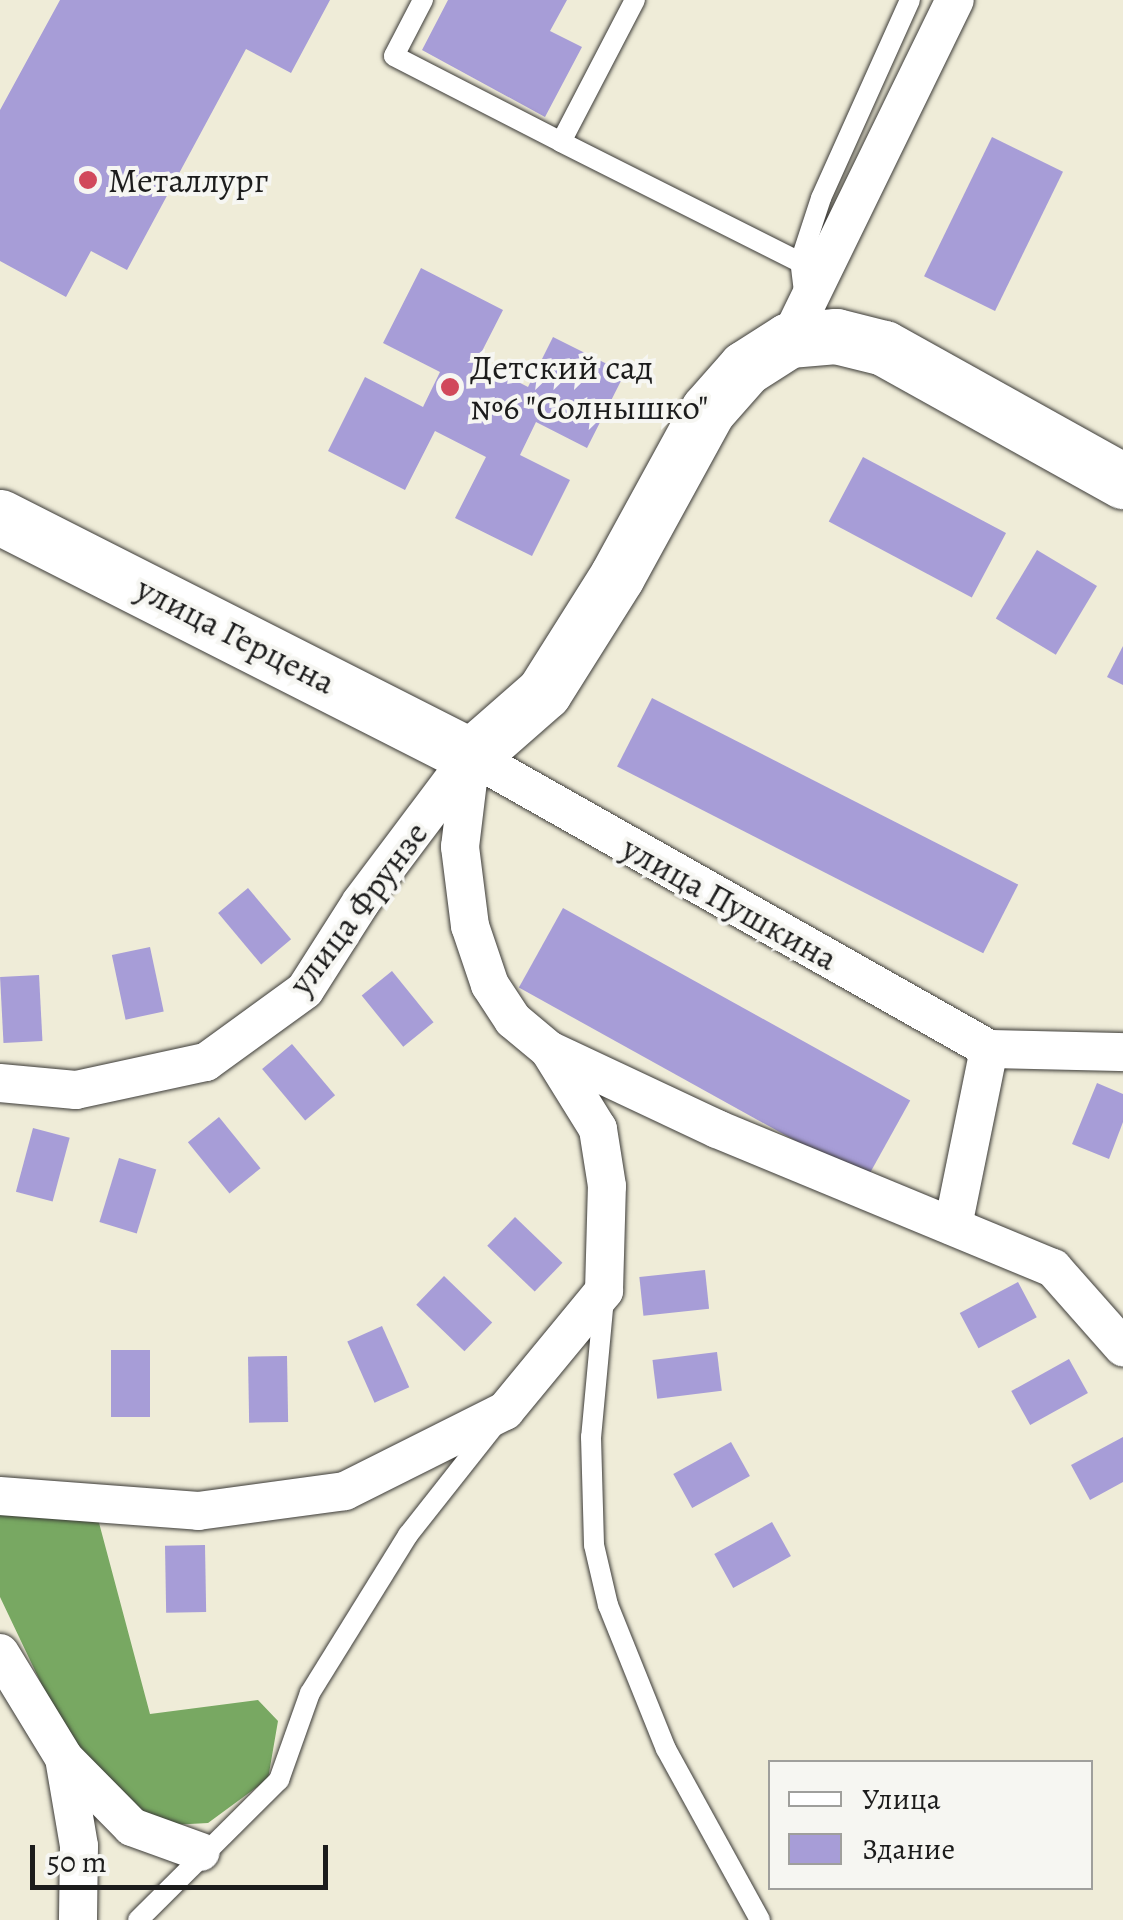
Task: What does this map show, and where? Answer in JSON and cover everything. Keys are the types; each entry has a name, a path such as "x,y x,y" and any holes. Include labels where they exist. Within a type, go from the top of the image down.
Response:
{"street":[{"path":"955,0 797,323 745,368 708,410 617,576 544,692 470,756 460,847 470,926 490,985 513,1020 549,1050 717,1129 1053,1268 1123,1347"},
{"path":"797,323 884,348 1123,481"},
{"name":"улица Герцена","path":"0,517 470,756"},
{"name":"улица Пушкина","path":"470,756 989,1049 1123,1052"},
{"name":"улица Фрунзе","path":"0,1084 76,1090 206,1062 306,990 361,902 470,756"},
{"path":"953,1226 989,1049"},
{"path":"0,1496 198,1511 345,1491 505,1411 604,1292 607,1186 598,1129 549,1050"},
{"path":"0,1653 64,1758 132,1827 202,1852"},
{"path":"64,1758 79,1846 78,1920"}],"lane":[{"path":"424,0 394,56 800,262"},
{"path":"561,142 634,0"},
{"path":"797,323 800,262 820,198 910,0"},
{"path":"604,1292 592,1438 594,1545 608,1605 666,1749 760,1920"},
{"path":"138,1920 202,1852 279,1780 310,1693 408,1535 505,1411"}],"green space":[{"path":"0,1509 98,1519 150,1714 258,1700 278,1721 268,1779 208,1823 153,1826 69,1742 0,1597"}],"building":[{"name":"Металлург","path":"60,0 330,0 291,73 246,49 127,270 91,251 66,297 0,261 0,110"},
{"path":"448,0 567,0 550,31 582,47 545,117 422,50"},
{"path":"992,137 1063,172 995,311 924,276"},
{"path":"421,268 503,310 477,361 528,387 553,337 625,373 587,448 536,422 520,455 570,480 532,556 455,518 486,457 435,431 405,490 328,451 365,377 423,407 440,372 383,343"},
{"path":"863,457 1006,533 972,598 829,521"},
{"path":"1037,550 1097,586 1056,655 996,619"},
{"path":"1123,646 1123,685 1107,677"},
{"path":"652,698 1018,885 983,953 617,767"},
{"path":"248,888 291,939 261,964 218,913"},
{"path":"563,908 910,1100 866,1180 519,988"},
{"path":"150,947 164,1012 126,1020 112,955"},
{"path":"392,971 434,1022 403,1047 362,996"},
{"path":"39,975 42,1041 4,1043 0,977"},
{"path":"292,1044 335,1095 305,1120 262,1069"},
{"path":"1097,1083 1123,1094 1123,1122 1109,1159 1072,1144"},
{"path":"219,1117 261,1168 229,1193 188,1142"},
{"path":"33,1128 70,1138 53,1202 16,1192"},
{"path":"119,1158 156,1169 137,1233 99,1222"},
{"path":"515,1217 562,1263 535,1292 487,1246"},
{"path":"705,1270 709,1309 643,1316 639,1277"},
{"path":"444,1276 492,1323 464,1351 416,1305"},
{"path":"1018,1282 1037,1317 979,1348 960,1313"},
{"path":"382,1326 409,1387 375,1403 347,1341"},
{"path":"111,1350 150,1350 150,1417 111,1417"},
{"path":"717,1352 722,1391 657,1399 652,1360"},
{"path":"287,1356 288,1422 249,1423 248,1357"},
{"path":"1069,1359 1088,1393 1030,1425 1011,1391"},
{"path":"1123,1437 1123,1482 1090,1500 1071,1465"},
{"path":"731,1442 750,1476 692,1508 673,1474"},
{"path":"772,1522 791,1556 733,1588 714,1554"},
{"path":"205,1545 206,1612 166,1613 165,1546"}],"place":[{"name":"Металлург","path":"88,180"},
{"name":"Детский сад №6 \"Солнышко\"","path":"450,387"}]}
